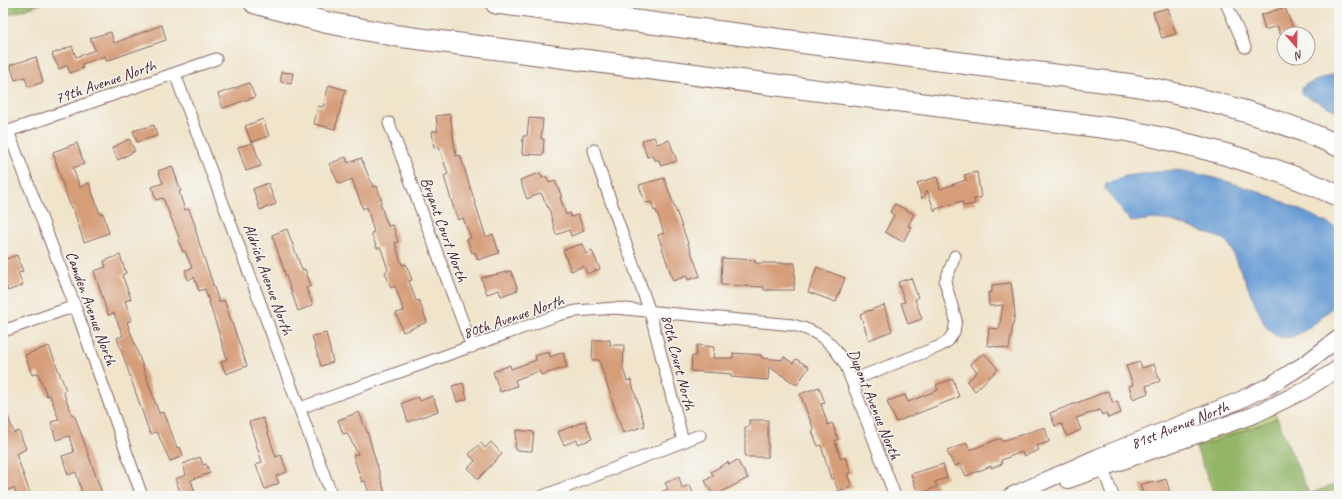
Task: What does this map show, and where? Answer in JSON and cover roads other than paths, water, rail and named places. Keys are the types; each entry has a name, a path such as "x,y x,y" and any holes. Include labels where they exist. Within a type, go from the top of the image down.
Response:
{"highway":[{"path":"255,3 324,22 398,36 1124,130 1191,144 1257,162 1339,196"},
{"path":"496,3 1134,85 1176,92 1230,106 1289,125 1339,146"}],"street":[{"path":"1226,3 1245,48"},
{"name":"79th Avenue North","path":"6,132 216,59"},
{"name":"Aldrich Avenue North","path":"175,74 332,496"},
{"name":"Bryant Court North","path":"389,123 472,347"},
{"name":"Camden Avenue North","path":"6,132 75,306 142,496"},
{"name":"80th Court North","path":"594,150 650,312 683,441"},
{"path":"852,380 938,347 948,341 954,332 956,320 945,282 955,256"},
{"path":"3,331 75,306"},
{"name":"80th Avenue North","path":"300,408 558,315 576,311 615,308 793,325"},
{"name":"Dupont Avenue North","path":"793,325 810,329 825,338 838,351 852,380 895,496"},
{"name":"81st Avenue North","path":"1016,496 1101,463 1269,386 1305,364 1339,338"},
{"name":"81st Avenue North","path":"1011,496 1101,463 1278,405 1339,368"},
{"path":"543,496 700,435"},
{"path":"1101,463 1113,496"}],"water":[{"path":"1339,72 1339,112 1302,94 1302,88 1305,85"},
{"path":"1173,170 1185,171 1234,183 1265,194 1339,229 1339,301 1322,318 1301,333 1291,337 1280,337 1271,332 1263,321 1230,246 1224,239 1172,221 1153,219 1131,222 1105,189 1106,184 1125,176"}]}
